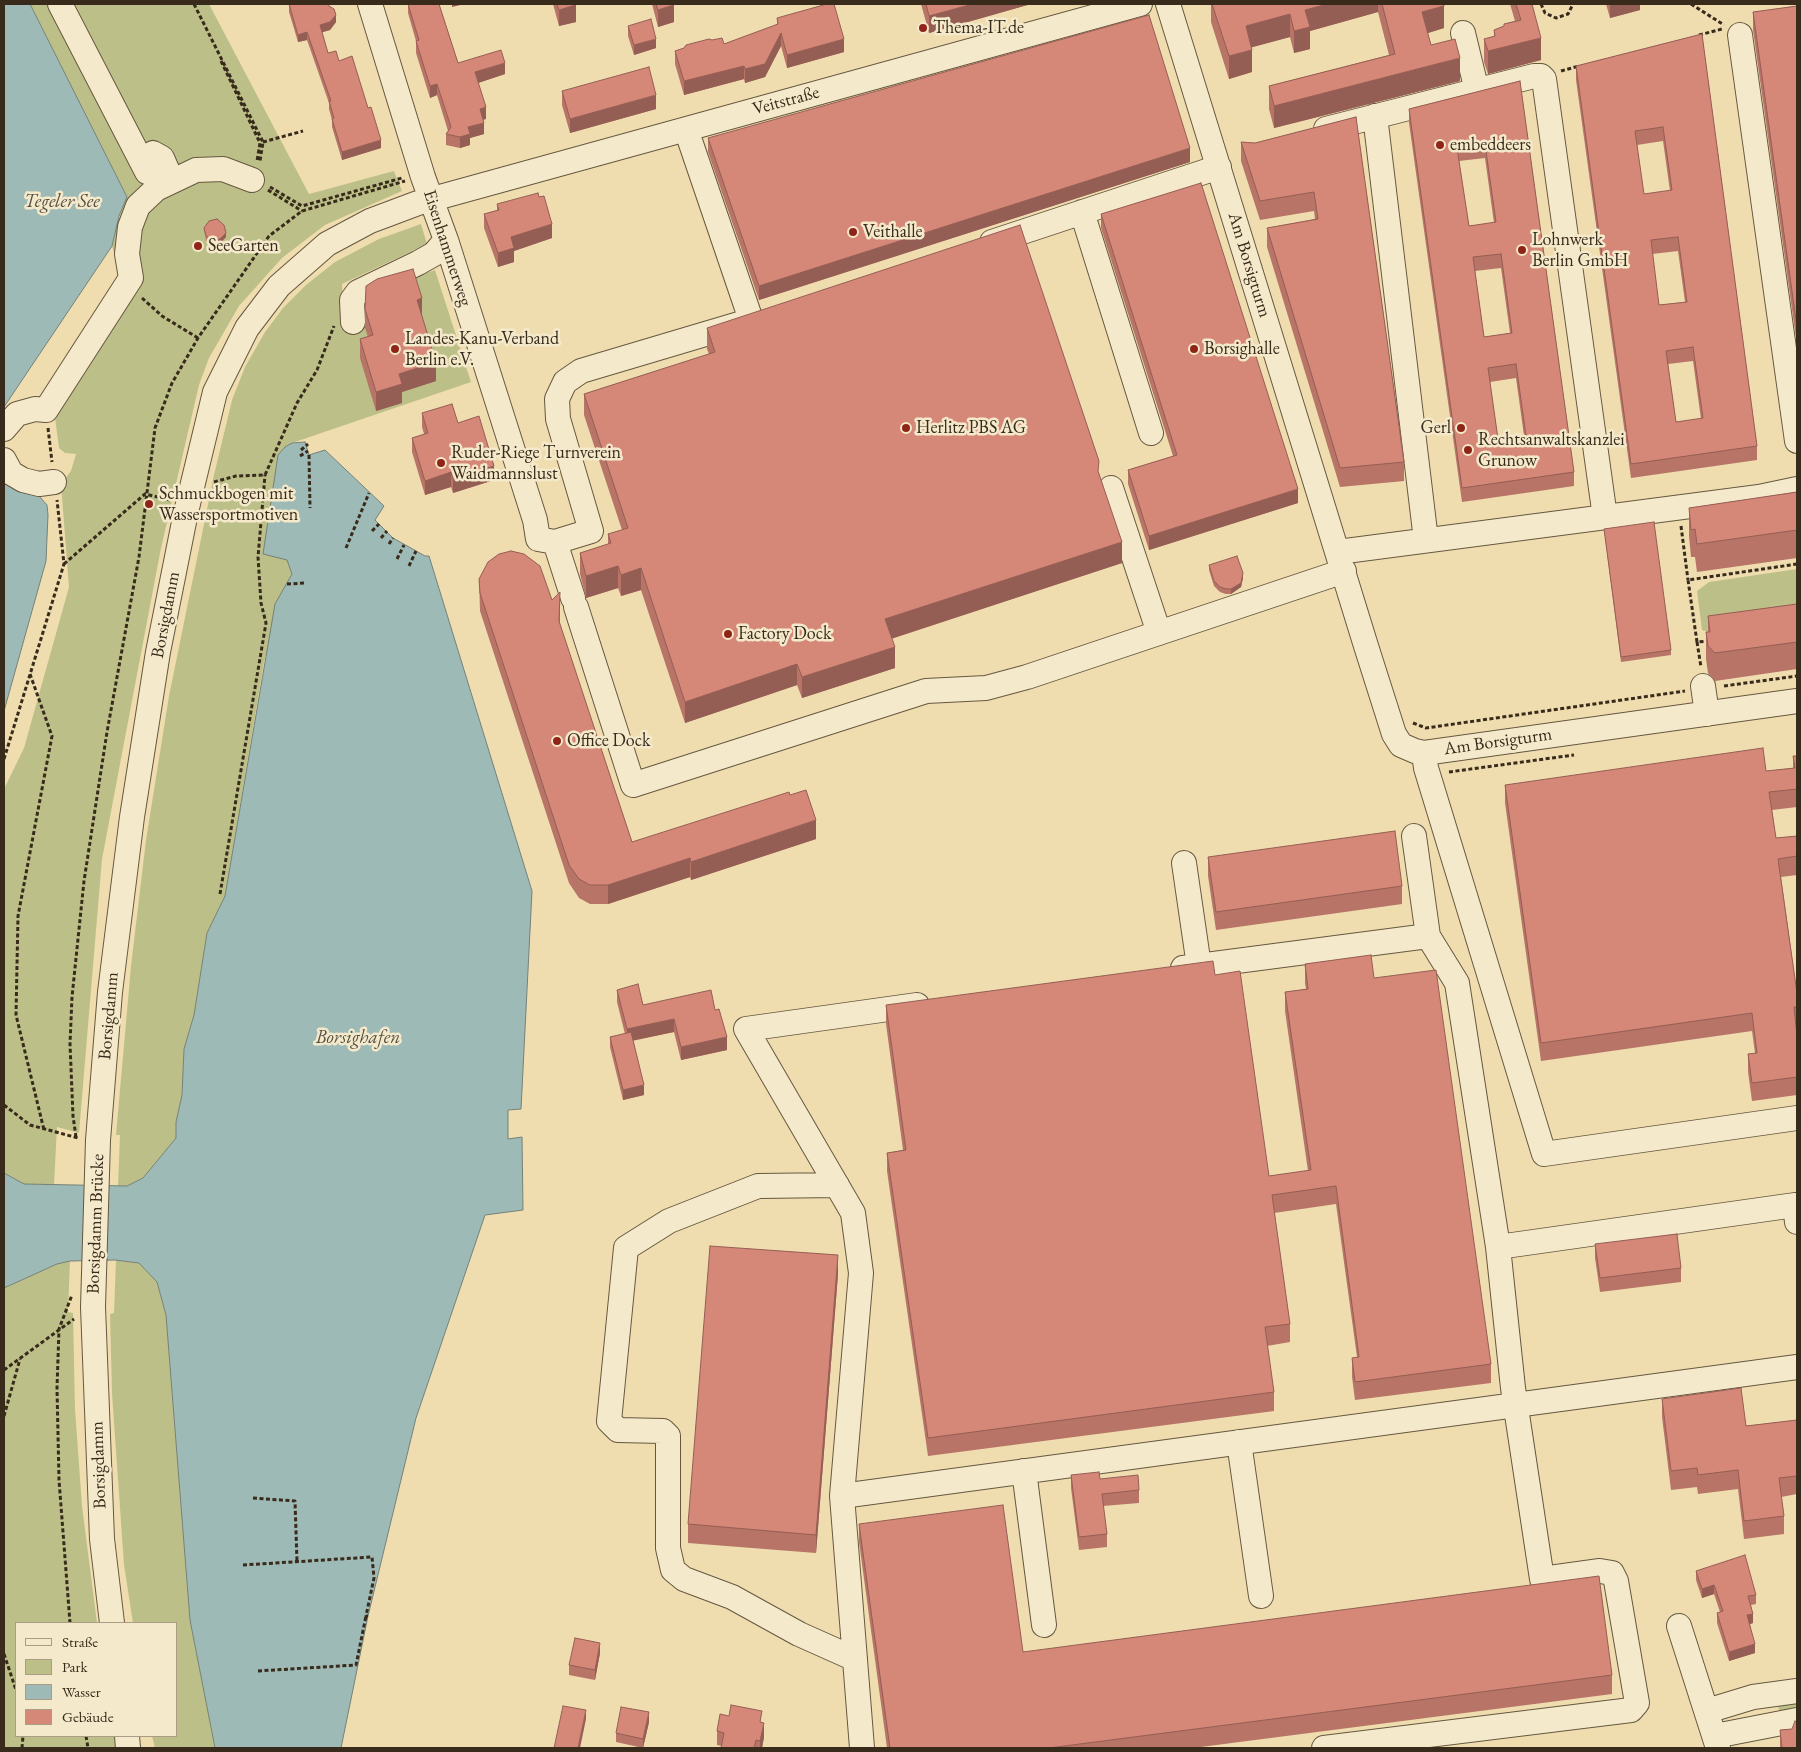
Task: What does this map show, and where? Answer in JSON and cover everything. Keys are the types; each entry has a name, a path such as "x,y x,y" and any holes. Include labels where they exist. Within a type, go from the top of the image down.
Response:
{"street":[{"path":"60,4 154,177"},
{"name":"Eisenhammerweg","path":"370,4 415,176 431,199 446,240 535,520 538,539 556,542"},
{"name":"Veitstraße","path":"431,199 1140,4"},
{"name":"Am Borsigturm","path":"1168,4 1394,734 1406,748 1424,752 1707,714 1764,714 1797,701"},
{"path":"1463,34 1476,91"},
{"path":"1740,35 1797,441"},
{"path":"1309,133 1541,76 1545,86 1605,517"},
{"path":"1375,116 1426,540"},
{"path":"686,129 761,317 581,370 565,382 557,400 558,419 591,531 556,542 633,784 926,691 986,688 1027,677 1158,633 1341,561 1426,540 1759,496 1797,489"},
{"path":"968,250 1218,167"},
{"path":"154,177 196,170 223,169 252,180"},
{"path":"4,429 18,414 35,409 46,410 131,278 127,254 130,227 138,206 154,177"},
{"name":"Borsigdamm","path":"98,1140 110,992 132,817 158,652 190,496 216,392 247,328 279,286 328,244 370,221 431,199"},
{"path":"1082,212 1151,433"},
{"path":"344,323 352,300 358,292 434,254 446,240"},
{"path":"4,460 11,473 23,480 39,484 54,482"},
{"path":"1111,488 1158,633"},
{"path":"1703,687 1707,714"},
{"path":"1424,752 1426,768 1544,1154 1797,1118"},
{"path":"1324,1748 1631,1710 1637,1702 1616,1581 1612,1573 1600,1571 1542,1579 1516,1406 1498,1247 1457,983 1428,936 1414,836"},
{"path":"1184,863 1199,966"},
{"path":"1160,972 1428,936"},
{"path":"862,1748 842,1496 861,1273 853,1213 746,1029 943,1002"},
{"name":"Borsigdamm Brücke","path":"93,1307 98,1140"},
{"path":"837,1186 758,1186 669,1222 626,1248 609,1421 618,1430 663,1432 668,1436 668,1548 673,1570 684,1579 732,1597 799,1634 855,1659"},
{"path":"1498,1247 1796,1210"},
{"name":"Borsigdamm","path":"93,1307 102,1539 112,1622"},
{"path":"842,1496 1797,1367"},
{"path":"1239,1442 1261,1596"},
{"path":"1024,1471 1044,1624"},
{"path":"1679,1626 1717,1742 1797,1720"},
{"path":"1707,1711 1753,1697 1797,1691"}],"path":[{"path":"193,4 263,142 303,131"},
{"path":"1540,4 1545,13 1556,18 1568,14 1573,4"},
{"path":"1691,4 1728,28 1691,37"},
{"path":"1541,76 1588,64"},
{"path":"4,1105 30,1125 77,1138 73,1116 70,1044 72,997 84,881 107,732 139,557 145,494 155,428 172,383 198,338 269,236 302,208 415,176"},
{"path":"252,180 302,208 415,176"},
{"path":"131,278 143,298 162,316 198,338"},
{"path":"220,894 266,623 261,603 258,557 265,475 297,403 344,323"},
{"path":"4,759 64,564 46,410"},
{"path":"301,450 308,444"},
{"path":"300,456 309,453 310,508"},
{"path":"190,496 216,481 236,476 265,475"},
{"path":"346,548 368,493"},
{"path":"64,564 145,494"},
{"path":"1680,520 1698,642 1716,640"},
{"path":"372,531 380,524"},
{"path":"381,538 387,531"},
{"path":"389,544 393,538"},
{"path":"397,560 404,546"},
{"path":"409,566 416,551"},
{"path":"1688,580 1797,564"},
{"path":"287,584 306,583"},
{"path":"30,674 52,736 18,916 16,1015 44,1130"},
{"path":"1408,717 1413,723 1426,728 1703,687 1797,676"},
{"path":"70,1622 58,1480 57,1388 59,1329 74,1290"},
{"path":"4,1370 59,1329"},
{"path":"4,1416 20,1358"},
{"path":"253,1498 295,1501 297,1562"},
{"path":"243,1565 372,1558 374,1578 356,1665 258,1671"},
{"path":"4,1654 15,1687"}],"green space":[{"path":"30,4 209,4 309,194 394,171 402,191 325,225 282,258 239,306 209,358 199,385 161,548 102,859 79,1133 57,1127 54,1185 24,1184 4,1173 4,789 24,748 69,587 61,484 71,471 76,454 65,453 59,448 55,417 129,302 112,246 115,230 127,197"},
{"path":"421,224 427,244 342,284 343,315 357,297 435,270 471,382 292,443 285,447 278,455 276,469 288,560 292,574 287,584 264,662 225,896 207,933 194,1015 184,1049 182,1095 176,1122 176,1138 143,1178 127,1186 118,1187 120,1135 116,1135 131,966 146,840 169,696 214,475 232,400 245,367 265,332 283,308 306,285 335,262 379,239"},
{"path":"1797,569 1797,622 1714,634 1702,630 1697,591 1709,582"},
{"path":"116,1260 139,1263 157,1282 166,1315 190,1620 215,1748 155,1748 152,1737 178,1737 178,1622 133,1622 124,1565 112,1394 110,1314 114,1313"},
{"path":"70,1261 68,1312 73,1313 75,1409 82,1506 97,1622 15,1622 15,1737 115,1737 118,1748 4,1748 4,1288 57,1264"},
{"path":"1797,1695 1797,1712 1779,1711 1777,1701"}],"water":[{"name":"Tegeler See","path":"4,4 30,4 127,197 119,216 112,246 4,407"},
{"name":"Borsighafen","path":"305,442 309,455 325,450 384,506 375,520 393,538 425,556 429,556 532,891 521,1109 508,1110 508,1139 522,1137 523,1210 485,1215 416,1418 368,1616 341,1748 215,1748 190,1620 166,1315 157,1282 139,1263 115,1260 70,1261 57,1264 4,1288 4,1173 24,1184 127,1186 143,1178 176,1138 176,1122 182,1095 184,1049 194,1015 207,933 225,896 275,604 292,574 287,560 263,554 278,455 285,447 292,443"},
{"path":"4,483 19,492 39,496 47,505 48,515 46,561 4,711"}],"building":[{"path":"289,4 328,4 334,9 336,15 330,22 320,25 328,53 336,51 339,61 352,56 368,108 371,107 381,140 342,152 332,119 334,118 329,101 331,101 307,32 298,35"},
{"path":"408,4 439,4 458,63 501,50 505,63 475,72 486,107 480,109 484,123 468,127 470,134 460,137 446,134 451,127 437,84 430,86 416,41 419,40"},
{"path":"557,4 576,4 576,5 559,10"},
{"path":"656,4 674,4 674,5 658,10"},
{"path":"827,4 834,4 844,39 787,55 781,33 765,64 745,69 744,66 684,81 675,51 684,48 686,45 722,38 724,44 778,24 777,18"},
{"path":"926,4 973,4 929,16"},
{"path":"1212,4 1328,4 1305,10 1310,27 1294,31 1290,14 1246,26 1252,50 1229,56"},
{"path":"1382,4 1444,4 1444,6 1422,12 1431,45 1455,39 1460,58 1274,106 1269,86 1395,54"},
{"path":"1516,4 1532,4 1541,38 1488,51 1484,39 1495,36 1494,30 1504,26 1504,24 1521,20"},
{"path":"1797,6 1797,327 1753,12"},
{"name":"Veithalle","path":"1149,15 1190,148 759,286 708,138"},
{"path":"651,19 656,39 634,45 628,26"},
{"path":"1702,34 1757,446 1631,464 1576,66","holes":["1663,127 1672,190 1644,194 1635,131","1678,237 1687,302 1659,305 1651,240","1693,347 1703,418 1676,422 1666,351"]},
{"path":"649,67 656,95 570,119 562,91"},
{"path":"1520,81 1574,472 1462,488 1409,109","holes":["1485,144 1496,222 1469,226 1457,148","1501,254 1512,333 1484,337 1473,257","1516,364 1527,443 1499,446 1488,368"]},
{"path":"1356,117 1404,462 1340,468 1267,228 1318,219 1314,192 1260,201 1241,142 1255,143"},
{"name":"Borsighalle","path":"1201,183 1298,489 1149,536 1128,470 1177,455 1101,214"},
{"path":"538,193 539,197 544,196 552,224 511,237 514,248 498,253 484,214 499,210 497,204"},
{"path":"217,219 224,225 226,233 220,239 213,241 206,236 204,228 209,221"},
{"name":"Herlitz PBS AG","path":"1020,225 1099,461 1098,471 1122,542 885,619 895,647 802,677 797,664 685,702 641,568 621,575 618,566 586,576 580,553 611,543 608,534 628,528 584,394 715,352 707,328"},
{"path":"413,269 422,298 417,300 436,362 399,374 402,384 376,392 360,339 373,335 365,309 366,286 377,279"},
{"path":"452,404 458,423 479,416 494,466 453,479 451,472 425,481 412,438 428,433 422,413"},
{"path":"1797,492 1797,530 1697,544 1695,529 1691,530 1689,508"},
{"path":"1654,522 1671,650 1621,657 1604,529"},
{"name":"Office Dock","path":"511,551 524,554 540,566 552,600 560,592 559,621 632,842 789,792 790,795 806,790 816,820 691,862 690,858 608,885 590,885 579,879 569,865 480,593 479,579 488,562 499,554"},
{"path":"1237,556 1243,573 1241,583 1231,589 1220,587 1214,581 1209,565"},
{"path":"1797,604 1797,642 1715,653 1708,646 1706,632 1710,632 1708,616"},
{"path":"1763,748 1766,771 1795,768 1793,756 1797,756 1797,789 1769,792 1776,838 1797,836 1797,856 1778,859 1797,993 1797,1007 1794,1007 1797,1036 1797,1077 1752,1083 1748,1054 1757,1053 1752,1013 1541,1043 1505,785"},
{"path":"1395,831 1402,886 1216,912 1208,857"},
{"path":"1371,955 1374,978 1436,970 1491,1364 1355,1382 1352,1358 1359,1357 1336,1186 1272,1195 1290,1324 1265,1327 1274,1392 928,1438 887,1153 906,1150 886,1005 1213,961 1215,975 1240,971 1269,1176 1311,1170 1285,992 1308,989 1305,964"},
{"path":"638,984 643,1005 711,990 715,1010 719,1009 727,1037 681,1047 674,1019 627,1029 617,990"},
{"path":"631,1032 644,1085 623,1090 610,1037"},
{"path":"1677,1234 1681,1268 1600,1278 1595,1244"},
{"path":"710,1246 838,1255 816,1535 688,1524"},
{"path":"1741,1388 1746,1426 1797,1420 1797,1476 1779,1478 1784,1516 1744,1521 1738,1470 1698,1475 1697,1468 1671,1471 1662,1399"},
{"path":"1099,1472 1100,1479 1138,1475 1139,1490 1102,1494 1107,1534 1079,1537 1071,1475"},
{"path":"1003,1505 1023,1652 1599,1576 1612,1675 1049,1748 890,1748 859,1524"},
{"path":"1745,1555 1756,1595 1748,1596 1753,1614 1747,1615 1755,1644 1729,1652 1717,1613 1723,1611 1714,1585 1702,1589 1696,1571"},
{"path":"575,1638 600,1643 595,1670 569,1665"},
{"path":"731,1705 762,1711 760,1722 764,1723 760,1741 756,1740 754,1748 721,1748 724,1733 717,1731 720,1714 729,1716"},
{"path":"563,1706 586,1710 578,1748 554,1748"},
{"path":"621,1707 649,1712 643,1739 616,1733"},
{"path":"1795,1721 1797,1723 1797,1748 1782,1748 1780,1730 1792,1729"}],"place":[{"name":"Thema-IT.de","path":"923,28"},
{"name":"embeddeers","path":"1440,145"},
{"name":"Veithalle","path":"853,232"},
{"name":"SeeGarten","path":"198,246"},
{"name":"Lohnwerk Berlin GmbH","path":"1522,250"},
{"name":"Landes-Kanu-Verband Berlin e.V.","path":"395,349"},
{"name":"Borsighalle","path":"1194,349"},
{"name":"Herlitz PBS AG","path":"906,428"},
{"name":"Gerl","path":"1461,428"},
{"name":"Rechtsanwaltskanzlei Grunow","path":"1468,450"},
{"name":"Ruder-Riege Turnverein Waidmannslust","path":"441,463"},
{"name":"Schmuckbogen mit Wassersportmotiven","path":"149,504"},
{"name":"Factory Dock","path":"728,634"},
{"name":"Office Dock","path":"557,741"}]}
